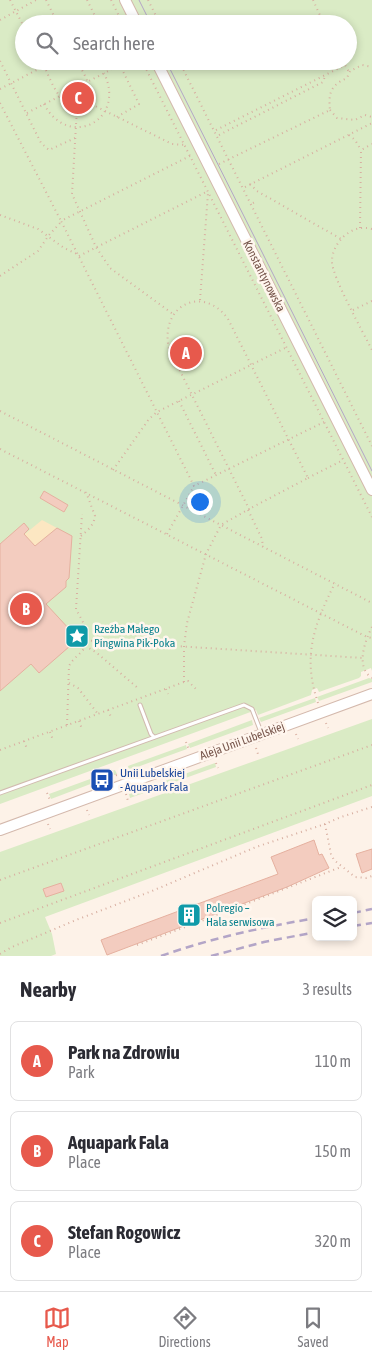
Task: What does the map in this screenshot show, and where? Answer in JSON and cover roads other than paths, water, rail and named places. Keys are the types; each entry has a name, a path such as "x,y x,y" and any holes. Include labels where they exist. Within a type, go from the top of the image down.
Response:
{"main road":[{"path":"125,0 132,15"},
{"name":"Konstantynowska","path":"161,70 372,490"},
{"name":"Aleja Unii Lubelskiej","path":"0,830 372,694"}],"lane":[{"path":"140,705 150,734 155,737"},
{"path":"0,793 244,705 252,709 262,734"}],"tram line":[{"path":"139,0 146,15"},
{"path":"171,70 372,471"}],"railway":[{"path":"357,912 372,909"},
{"path":"161,956 238,934 312,919"},
{"path":"357,925 372,923"},
{"path":"211,956 264,942 312,933"}],"place":[{"name":"Stefan Rogowicz","path":"78,98"},
{"name":"Park na Zdrowiu","path":"186,353"},
{"name":"Aquapark Fala","path":"26,609"},
{"name":"Rzeźba Małego Pingwina Pik-Poka","path":"77,636"},
{"name":"Unii Lubelskiej - Aquapark Fala","path":"102,780"},
{"name":"Polregio – Hala serwisowa","path":"189,915"}]}
